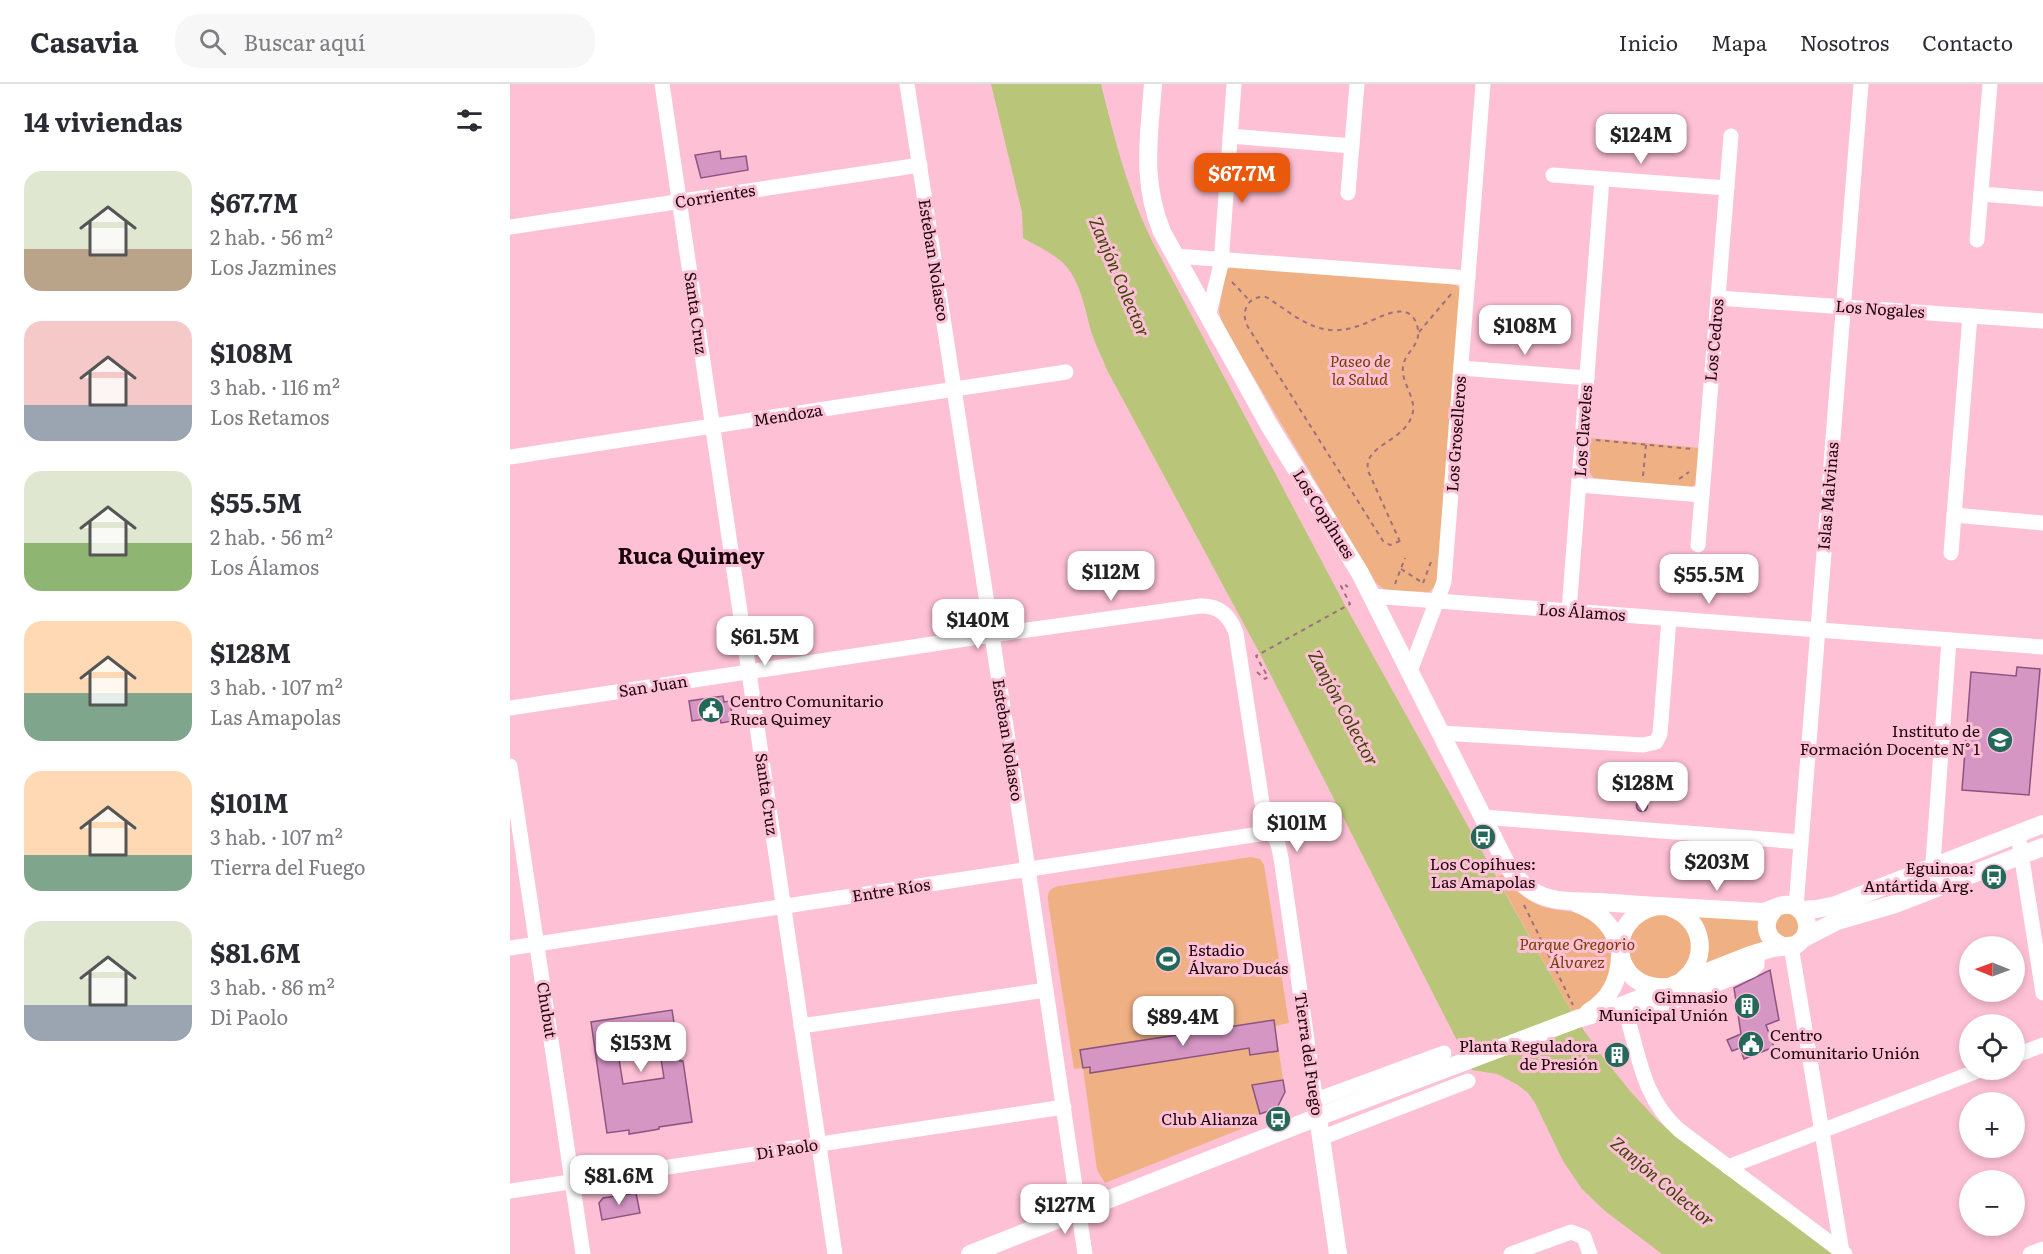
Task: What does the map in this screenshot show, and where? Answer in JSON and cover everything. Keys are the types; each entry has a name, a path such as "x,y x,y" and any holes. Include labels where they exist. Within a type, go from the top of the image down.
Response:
{"main road":[{"name":"Los Copíhues","path":"1153,84 1148,186 1158,223 1269,425 1348,552 1372,596 1507,865 1523,884 1546,898 1574,903 1773,911"},
{"path":"1792,944 1770,938 1767,928 1768,919 1773,911 1782,906 1830,907 2043,824"},
{"path":"970,1254 1078,1211 1317,1108 1467,1061 1577,1019 1618,1007 1757,952 1792,944 1837,921 1931,891 2043,846"},
{"name":"Los Copíhues","path":"1574,903 1589,908 1604,919 1615,935 1620,952"},
{"path":"1577,1019 1598,1006 1609,995 1618,974 1620,952 1622,932 1632,918 1646,909 1661,906 1675,909 1690,920 1697,930 1700,941 1699,959 1694,970 1673,986 1654,987 1638,981 1627,970 1620,952"},
{"path":"1792,944 1808,923 1798,908"},
{"name":"Tierra del Fuego","path":"1317,1108 1338,1254"}],"street":[{"name":"Santa Cruz","path":"662,84 835,1254"},
{"name":"Esteban Nolasco","path":"907,84 1028,869 1084,1254"},
{"path":"1208,317 1219,278 1234,84"},
{"path":"1348,193 1357,84"},
{"name":"Los Groselleros","path":"1410,670 1443,587 1445,572 1461,368 1462,283 1483,84"},
{"name":"Islas Malvinas","path":"1798,908 1801,842 1861,84"},
{"path":"1977,240 1986,84"},
{"path":"1230,136 1352,146"},
{"name":"Los Cedros","path":"1698,545 1731,136"},
{"name":"Corrientes","path":"510,227 920,165"},
{"path":"1552,175 1727,188"},
{"name":"Los Claveles","path":"1569,611 1602,179"},
{"path":"1981,194 2043,199"},
{"path":"1175,256 1462,283"},
{"name":"Los Nogales","path":"1718,297 2043,321"},
{"path":"1951,553 1970,316"},
{"path":"1461,368 1587,378"},
{"name":"Mendoza","path":"510,457 1066,372"},
{"path":"1579,484 1702,495"},
{"path":"1954,515 2043,522"},
{"name":"Los Álamos","path":"1372,596 2043,647"},
{"name":"San Juan","path":"510,708 1200,606 1212,607 1222,612"},
{"name":"Tierra del Fuego","path":"1222,612 1231,621 1236,633 1263,809 1281,858 1317,1108"},
{"path":"1441,733 1643,745 1656,742 1660,734 1669,619"},
{"path":"1931,891 1949,640"},
{"name":"Chubut","path":"510,766 583,1254"},
{"path":"1483,817 1801,842"},
{"name":"Entre Ríos","path":"510,948 1273,832"},
{"path":"2018,834 2043,993"},
{"path":"1792,944 1844,1253"},
{"path":"1757,952 1757,965 1752,970 1628,1020 1646,1084 1659,1110 1679,1130 1844,1253"},
{"path":"801,1026 1046,990"},
{"path":"2025,1052 2043,1045"},
{"path":"1317,1108 1444,1053"},
{"path":"1728,1167 1959,1078"},
{"path":"1321,1138 1468,1081"},
{"name":"Di Paolo","path":"510,1191 1064,1107"},
{"path":"1510,1254 1571,1232 1580,1234 1586,1241 1590,1254"},
{"path":"2030,1254 2043,1249"}],"path":[{"path":"1226,276 1250,302"},
{"path":"1418,334 1414,319 1402,312 1383,314 1353,328 1329,330 1304,321 1266,297 1259,297 1250,302 1244,312 1246,325 1383,541 1390,545 1401,543 1369,473 1368,458 1403,431 1413,412 1403,369 1406,357 1415,346 1418,334 1462,283"},
{"path":"1593,438 1593,440 1698,450"},
{"path":"1642,481 1646,445"},
{"path":"1672,484 1695,468"},
{"path":"1393,591 1405,558"},
{"path":"1401,569 1423,584"},
{"path":"1260,654 1346,607"}],"green space":[{"name":"Paseo de la Salud","path":"1232,267 1455,284 1460,289 1440,571 1435,586 1429,592 1385,590 1376,583 1222,324 1219,311 1225,274 1227,269"},
{"path":"1591,438 1701,448 1696,484 1690,488 1594,478 1588,465"},
{"name":"Estadio Álvaro Ducás","path":"1251,857 1260,859 1264,865 1289,1023 1275,1026 1285,1092 1277,1108 1254,1116 1256,1123 1105,1183 1097,1170 1083,1068 1074,1069 1048,901 1049,893 1051,889 1059,886"},
{"name":"Parque Gregorio Álvarez","path":"1503,874 1518,891 1531,901 1546,908 1577,913 1586,917 1601,929 1606,937 1612,955 1609,974 1595,997 1579,1010 1572,1013 1497,877"},
{"path":"1788,911 1800,919 1797,937 1779,939 1773,922 1775,917"},
{"name":"Parque Gregorio Álvarez","path":"1656,913 1677,917 1694,941 1687,969 1662,982 1635,969 1629,960 1629,930"},
{"path":"1695,915 1759,918 1766,941 1705,965 1708,945 1705,933"}],"water":[{"name":"Zanjón Colector","path":"991,84 1101,84 1128,182 1151,239 1346,607 1572,1013 1630,1091 1658,1121 1832,1254 1662,1254 1605,1211 1582,1189 1563,1161 1528,1093 1497,1074 1472,1070 1260,654 1107,370 1093,336 1082,297 1071,273 1062,262 1046,250 1023,238 1022,212"}],"building":[{"path":"720,151 721,159 746,156 748,170 701,178 695,155"},
{"path":"2017,667 2040,669 2029,795 1962,790 1971,672 2016,676"},
{"name":"Centro Comunitario Ruca Quimey","path":"723,696 724,702 730,701 733,721 721,723 720,717 692,721 689,701"},
{"path":"1642,800 1648,806 1642,812 1636,806"},
{"path":"1770,970 1779,1020 1766,1025 1774,1047 1744,1059 1740,1048 1732,1051 1727,1040 1741,1034 1734,988"},
{"path":"672,1010 680,1061 683,1061 692,1122 629,1134 629,1130 607,1133 591,1022","holes":["660,1053 664,1078 623,1084 619,1059"]},
{"path":"1274,1020 1278,1051 1250,1055 1249,1048 1090,1073 1090,1067 1083,1068 1080,1050"},
{"name":"Planta Reguladora de Presión","path":"1620,1046 1626,1057 1614,1064 1608,1053"},
{"path":"1283,1080 1285,1092 1277,1108 1260,1114 1252,1085"},
{"path":"636,1193 640,1213 602,1220 599,1203 603,1198"}],"place":[{"name":"Centro Comunitario Ruca Quimey","path":"711,710"},
{"name":"Instituto de Formación Docente N° 1","path":"2000,740"},
{"name":"Los Copíhues: Las Amapolas","path":"1483,837"},
{"name":"Eguinoa: Antártida Arg.","path":"1994,877"},
{"name":"Estadio Álvaro Ducás","path":"1168,959"},
{"name":"Gimnasio Municipal Unión","path":"1747,1006"},
{"name":"Centro Comunitario Unión","path":"1751,1044"},
{"name":"Planta Reguladora de Presión","path":"1617,1055"},
{"name":"Club Alianza","path":"1278,1119"}],"district":[{"name":"Ruca Quimey","path":"691,556"}]}
